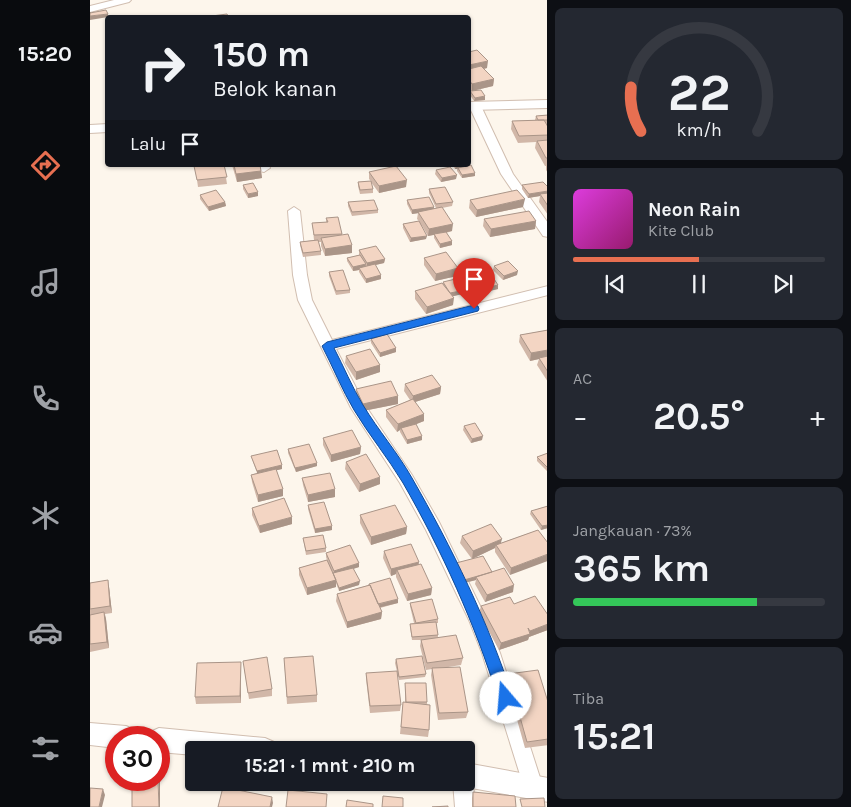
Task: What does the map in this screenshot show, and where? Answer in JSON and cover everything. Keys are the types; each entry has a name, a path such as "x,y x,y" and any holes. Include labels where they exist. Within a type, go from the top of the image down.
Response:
{"street":[{"path":"90,9 126,0"},
{"path":"547,104 472,106 507,174 547,232"},
{"path":"90,129 105,128"},
{"path":"294,211 302,289 306,300 359,408 406,479 478,620 540,788 475,777"},
{"path":"327,346 547,290"},
{"path":"90,734 105,736"},
{"path":"170,741 185,742"},
{"path":"464,791 465,807"}],"building":[{"path":"106,10 108,14 90,16 90,13"},
{"path":"477,50 488,61 471,65 471,52"},
{"path":"481,66 494,79 472,84 471,68"},
{"path":"481,90 485,96 475,98 471,91"},
{"path":"547,115 547,120 538,120 536,116"},
{"path":"544,120 547,125 547,135 519,136 512,121"},
{"path":"547,140 547,158 546,158 537,141"},
{"path":"471,165 475,173 462,175 458,168 471,167"},
{"path":"194,167 224,167 227,177 197,180"},
{"path":"234,167 260,167 261,171 236,174"},
{"path":"397,167 407,180 379,186 369,172"},
{"path":"450,167 457,175 442,178 436,170"},
{"path":"371,181 373,189 360,190 358,182"},
{"path":"543,182 547,186 547,191 529,194 522,185"},
{"path":"253,183 258,192 248,194 243,185"},
{"path":"445,187 453,202 436,204 429,189"},
{"path":"216,190 225,202 208,207 200,195"},
{"path":"517,190 525,199 477,210 470,200"},
{"path":"547,193 547,204 540,194"},
{"path":"429,197 434,207 412,210 407,200"},
{"path":"374,200 378,210 352,212 348,202"},
{"path":"442,207 453,224 429,229 418,212"},
{"path":"529,211 536,221 491,229 484,219"},
{"path":"338,217 342,234 314,235 312,223 328,222 326,218"},
{"path":"419,221 427,236 411,238 403,224"},
{"path":"446,232 452,241 440,244 434,234"},
{"path":"348,234 352,245 325,249 321,238"},
{"path":"318,240 321,251 303,253 300,242"},
{"path":"376,246 385,259 367,263 359,250"},
{"path":"446,252 458,268 436,274 424,258"},
{"path":"360,255 366,264 353,267 347,258"},
{"path":"508,261 518,271 504,276 494,266"},
{"path":"375,264 381,275 366,279 359,268"},
{"path":"343,270 350,290 336,291 329,272"},
{"path":"490,273 498,285 481,289 473,277"},
{"path":"468,276 476,288 450,293 443,282"},
{"path":"442,283 454,298 427,307 415,291"},
{"path":"547,330 547,350 531,353 520,335"},
{"path":"387,334 396,348 380,353 371,339"},
{"path":"370,349 380,365 356,372 346,356"},
{"path":"547,356 547,370 539,358"},
{"path":"432,375 441,387 413,396 405,384"},
{"path":"391,381 398,396 363,404 356,389"},
{"path":"413,399 424,414 398,424 386,410"},
{"path":"475,423 483,436 472,439 464,426"},
{"path":"416,424 422,436 407,440 401,428"},
{"path":"352,430 361,447 331,455 323,438"},
{"path":"309,444 317,463 295,468 288,449"},
{"path":"277,450 282,465 257,471 251,456"},
{"path":"547,453 547,467 537,457"},
{"path":"366,454 380,477 360,484 346,462"},
{"path":"276,469 283,489 258,495 251,475"},
{"path":"330,473 335,489 308,495 302,478"},
{"path":"284,498 292,517 259,526 252,508"},
{"path":"324,502 332,526 315,529 308,505"},
{"path":"395,505 407,527 371,537 360,515"},
{"path":"547,506 547,525 542,526 531,511"},
{"path":"491,524 502,539 473,551 462,536"},
{"path":"538,530 547,542 547,554 511,568 496,545"},
{"path":"323,535 326,548 306,551 303,538"},
{"path":"411,544 419,562 391,569 384,551"},
{"path":"350,545 359,563 334,571 326,553"},
{"path":"483,556 492,572 464,580 456,563"},
{"path":"327,560 336,580 307,588 299,568"},
{"path":"421,564 432,588 408,594 397,570"},
{"path":"353,568 360,581 339,588 333,573"},
{"path":"504,568 514,585 487,595 476,577"},
{"path":"390,578 398,599 378,604 369,584"},
{"path":"108,580 110,606 90,609 90,583"},
{"path":"370,585 382,612 347,622 337,594"},
{"path":"535,596 547,614 547,624 530,631 528,628 530,634 501,643 481,606 510,597 514,604"},
{"path":"432,599 438,619 416,623 410,603"},
{"path":"104,612 107,642 90,644 90,615"},
{"path":"436,622 438,635 412,637 410,624"},
{"path":"456,635 463,658 427,663 421,640"},
{"path":"313,656 317,695 287,697 284,658"},
{"path":"422,656 426,674 399,677 396,659"},
{"path":"267,657 272,689 248,693 243,661"},
{"path":"241,662 240,696 195,697 197,663"},
{"path":"460,667 468,712 439,713 432,668"},
{"path":"538,670 547,699 547,739 527,742 508,674"},
{"path":"397,671 401,705 370,706 366,673"},
{"path":"405,683 426,683 427,702 406,702"},
{"path":"403,702 430,705 429,730 401,727"},
{"path":"90,788 103,789 99,807 90,807"},
{"path":"132,791 158,791 159,807 132,807"},
{"path":"222,791 243,791 272,797 270,807 218,807"},
{"path":"288,791 327,794 326,807 286,807"},
{"path":"473,792 515,796 516,807 473,807"},
{"path":"383,796 403,798 403,807 382,807"},
{"path":"544,798 545,807 522,807 520,799"},
{"path":"347,800 373,804 373,807 346,807"}],"route":[{"path":"474,309 327,346 359,408 406,479 432,527 478,620 506,698"}]}
